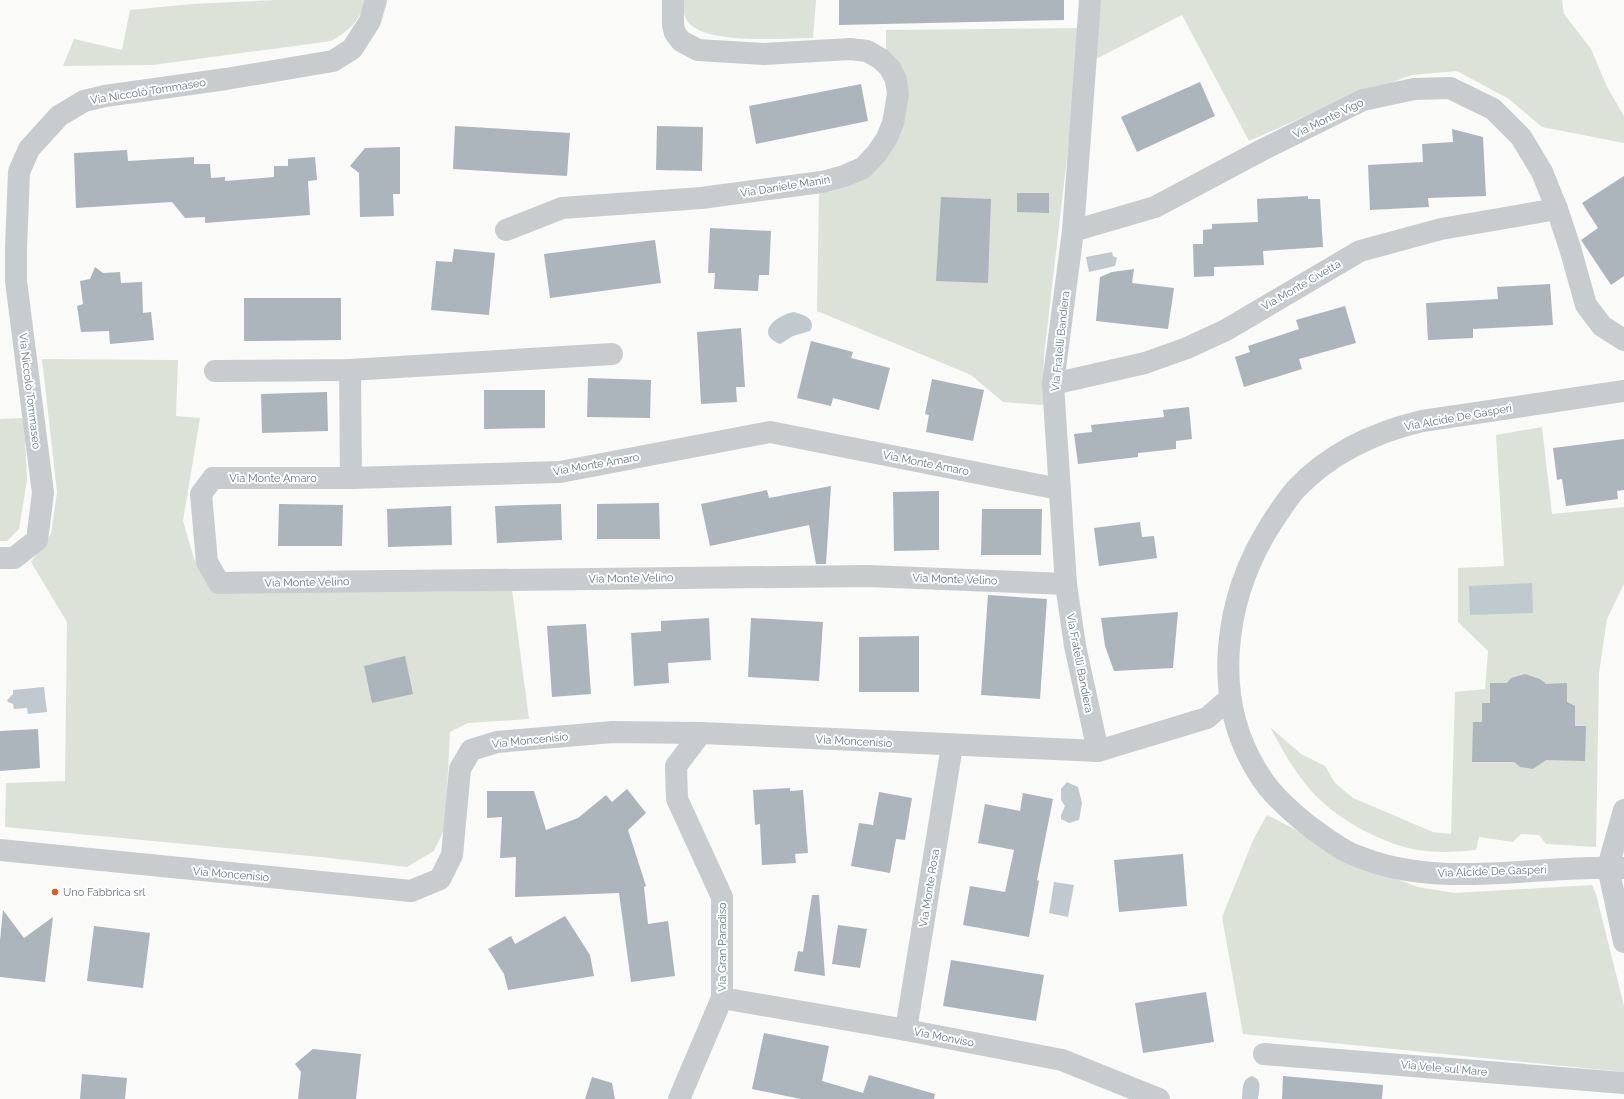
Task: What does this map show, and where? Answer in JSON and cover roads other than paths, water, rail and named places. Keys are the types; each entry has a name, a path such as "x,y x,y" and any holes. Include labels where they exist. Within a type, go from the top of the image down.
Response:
{"street":[{"name":"Via Niccolò Tommaseo","path":"0,558 14,558 37,540 43,493 16,281 19,172 29,149 59,116 84,101 105,96 226,79 333,61 352,49 370,21 376,0"},
{"name":"Via Daniele Manin","path":"506,230 562,208 701,198 822,182 844,176 863,168 877,153 887,138 893,123 898,94 896,80 890,68 881,59 867,51 850,49 764,54 698,50 681,40 675,33 673,25 674,0"},
{"name":"Via Fratelli Bandiera","path":"1090,0 1073,231 1053,384 1066,584 1074,646 1098,751"},
{"name":"Via Monte Vigo","path":"1073,231 1155,208 1262,150 1363,100 1414,89 1450,88 1493,109 1525,143 1542,172 1557,209 1586,305 1602,326 1624,340"},
{"name":"Via Monte Civetta","path":"1053,384 1146,363 1188,348 1226,330 1360,251 1441,229 1557,209"},
{"path":"215,371 350,370 612,354"},
{"path":"350,370 351,478"},
{"name":"Via Alcide De Gasperi","path":"1616,867 1577,867 1445,874 1402,869 1356,856 1330,841 1300,819 1270,789 1257,771 1235,721 1230,698 1229,642 1232,617 1251,560 1278,513 1296,489 1339,454 1392,428 1422,421 1624,391"},
{"name":"Via Monte Amaro","path":"207,562 201,494 213,478 351,478 560,472 770,432 1059,489"},
{"name":"Via Monte Velino","path":"207,562 219,583 868,576 1066,584"},
{"name":"Via Moncenisio","path":"0,850 411,891 440,879 452,855 460,769 471,750 497,742 613,732 701,733 952,746 1098,751 1207,718 1230,698"},
{"name":"Via Gran Paradiso","path":"679,1099 722,998 722,897 676,799 676,766 701,733"},
{"name":"Via Monte Rosa","path":"906,1030 952,746"},
{"path":"1624,810 1616,867 1624,942"},
{"name":"Via Monviso","path":"722,998 906,1030 1062,1060 1159,1099"},
{"name":"Via Vele sul Mare","path":"1264,1054 1624,1083"}],"place":[{"name":"Uno Fabbrica srl","path":"55,892"}]}
